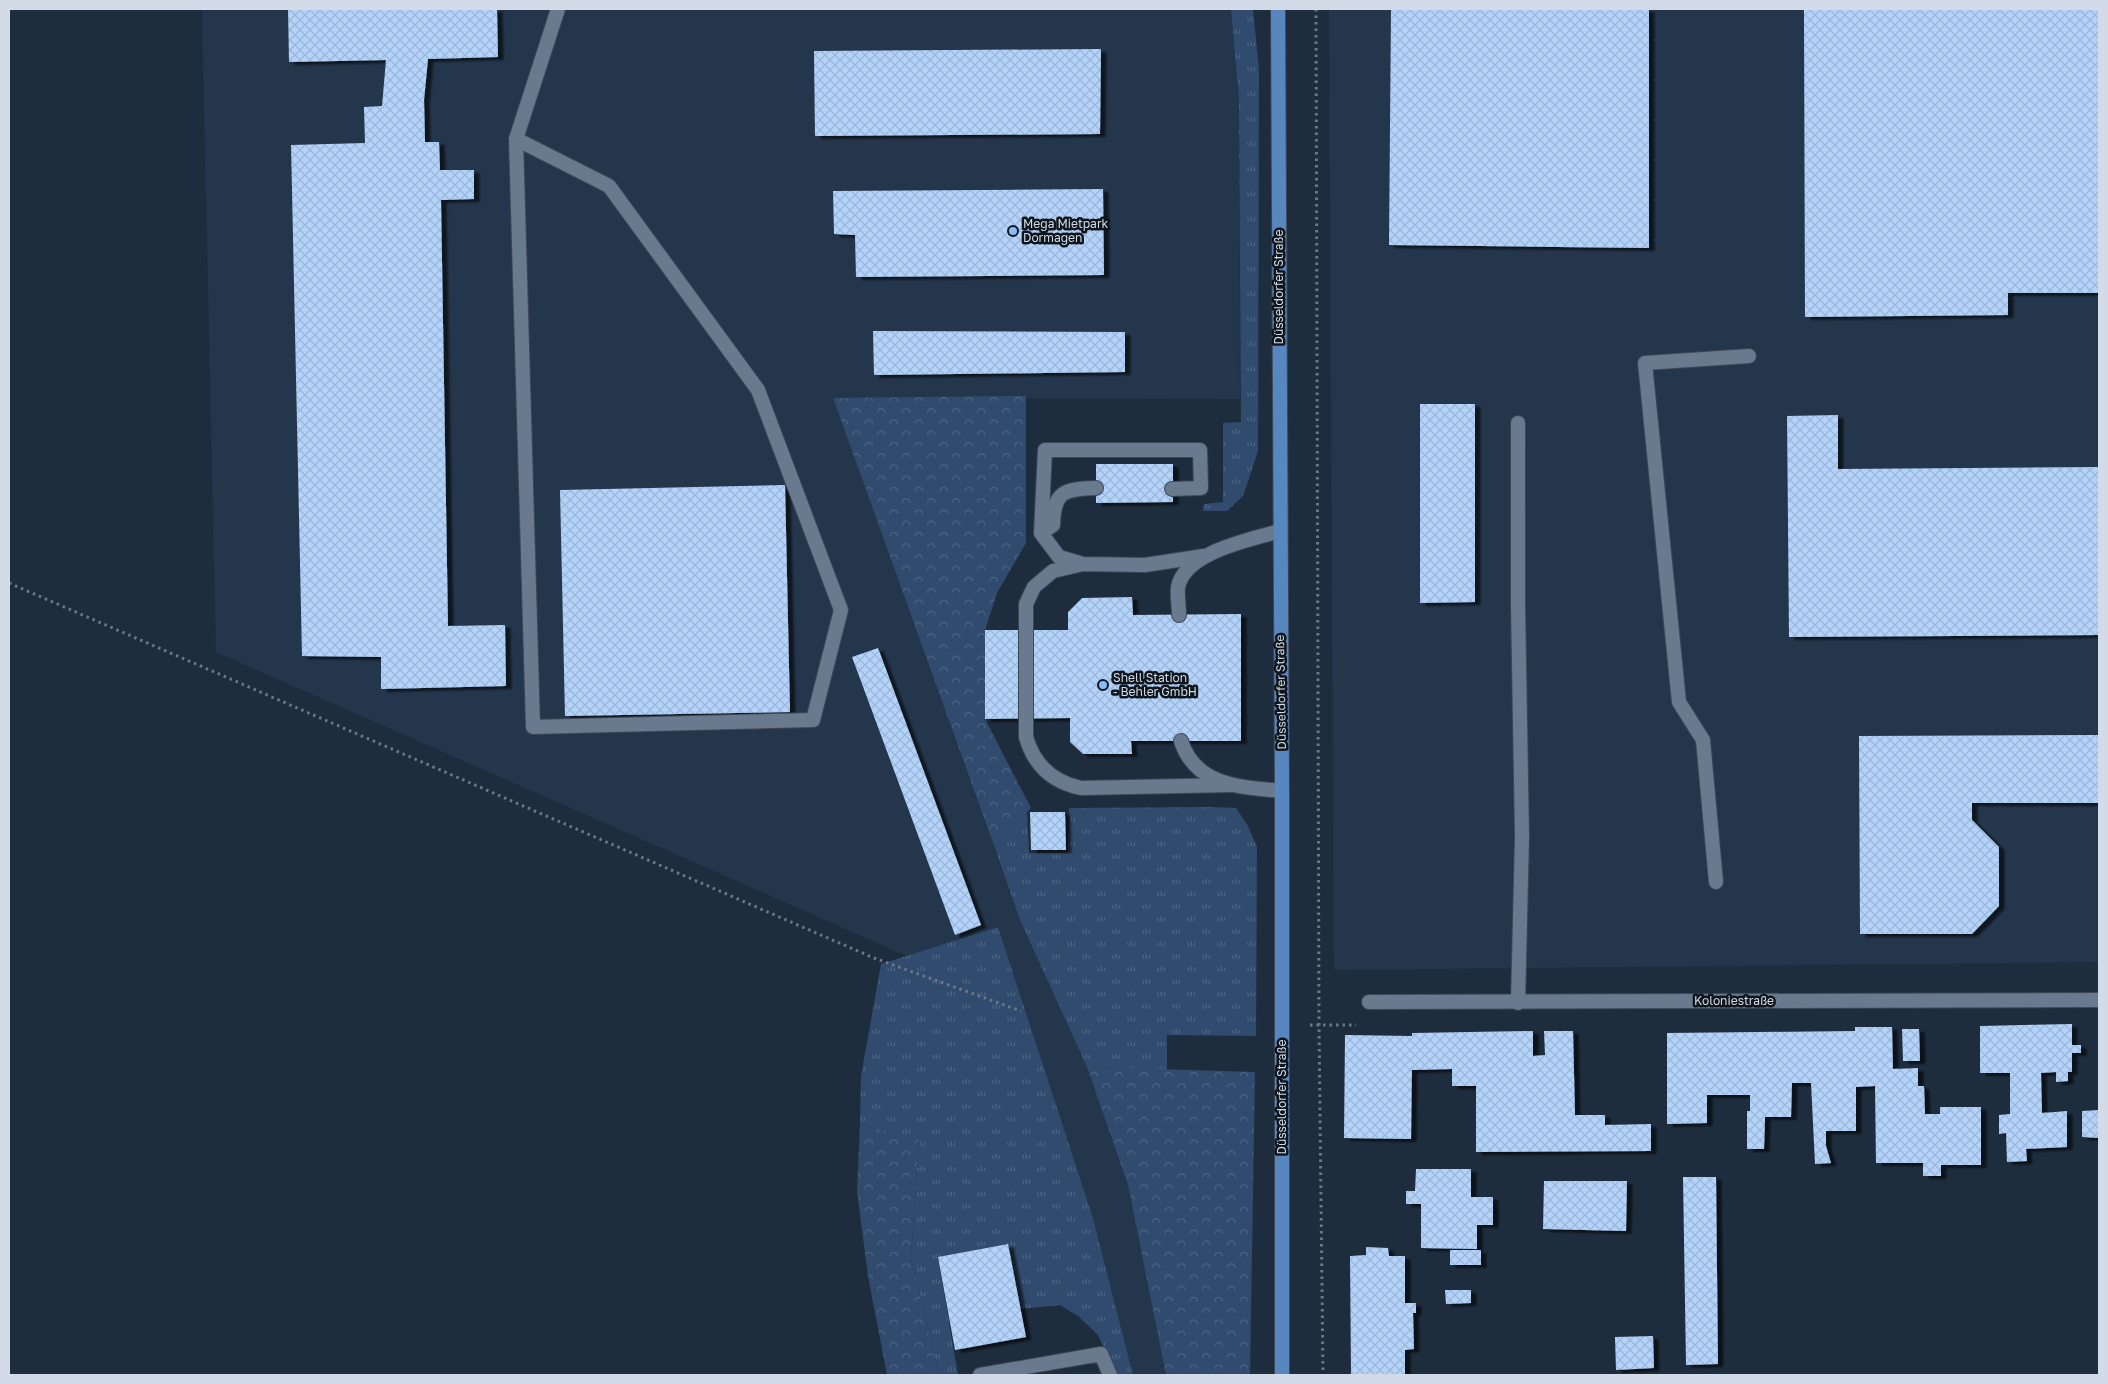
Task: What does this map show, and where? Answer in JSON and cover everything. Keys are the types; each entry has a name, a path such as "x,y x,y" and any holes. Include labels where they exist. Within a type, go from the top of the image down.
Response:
{"main road":[{"name":"Düsseldorfer Straße","path":"1278,9 1282,791 1282,1375"}],"street":[{"path":"516,139 609,186 758,390 840,610 813,720 532,727 516,139 558,9"},
{"path":"1716,882 1703,740 1679,702 1645,363 1749,356"},
{"path":"1518,423 1518,604 1522,837 1518,1003"},
{"path":"1083,564 1059,557 1040,534 1045,450 1200,450 1201,488 1172,489"},
{"path":"1040,534 1053,525 1054,505 1063,492 1072,488 1096,488"},
{"path":"1280,531 1204,556 1145,565 1083,564 1053,571 1034,587 1026,604 1026,737 1031,755 1044,770 1065,785 1081,788 1231,785 1282,791"},
{"path":"1179,615 1178,586 1188,568 1204,556"},
{"path":"1181,741 1186,756 1204,774 1231,785"},
{"name":"Koloniestraße","path":"1369,1002 2099,1000"},
{"path":"980,1375 1101,1354 1110,1375"}],"path":[{"path":"1316,9 1323,1375"},
{"path":"9,583 874,958 1022,1011"},
{"path":"1281,1025 1369,1026 1369,1002"}],"shaded area":[{"path":"202,9 1231,9 1239,99 1240,399 833,398 1020,920 1087,1067 1128,1185 1166,1375 1133,1375 1093,1218 998,927 907,956 216,652"},
{"path":"1329,9 2099,9 2099,962 1334,970"}],"green space":[{"path":"1231,9 1253,9 1259,70 1258,451 1243,496 1227,511 1203,511 1204,504 1223,502 1223,423 1241,422 1239,99"},
{"path":"1026,396 1026,543 997,593 985,630 985,719 1031,808 994,846 833,398"},
{"path":"1069,808 1236,808 1248,826 1257,847 1256,1036 1167,1035 1167,1070 1087,1067 1020,920 994,846 1027,812 1029,853 1068,853"},
{"path":"998,927 1093,1218 1133,1375 1114,1375 1111,1362 1098,1335 1078,1316 1060,1305 1021,1309 1008,1244 938,1258 958,1375 942,1375 939,1373 911,1258 919,1141 860,1124 861,1076 881,964"},
{"path":"1087,1067 1255,1072 1250,1375 1166,1375 1128,1185"},
{"path":"860,1124 919,1140 911,1258 939,1373 942,1375 887,1375 868,1276 857,1191"}],"building":[{"path":"288,9 497,9 498,57 428,59 424,100 425,142 439,142 440,170 474,170 474,199 441,200 448,626 505,625 506,686 381,689 381,657 302,656 291,145 365,143 364,107 382,106 386,60 289,62"},
{"path":"1391,9 1649,9 1649,248 1389,245"},
{"path":"1804,9 2099,9 2099,293 2008,293 2008,315 1805,317"},
{"path":"1101,49 1100,134 815,136 814,51"},
{"path":"1103,189 1104,275 856,277 855,235 834,234 833,191"},
{"path":"873,331 1125,332 1125,372 874,375"},
{"path":"1420,404 1475,404 1475,602 1420,603"},
{"path":"1838,415 1838,469 2099,467 2099,635 1789,637 1787,416"},
{"path":"1096,464 1173,464 1173,502 1096,503"},
{"path":"785,485 790,712 565,716 560,490"},
{"path":"1132,597 1133,615 1241,614 1241,741 1131,741 1132,754 1083,754 1070,742 1070,718 985,719 985,630 1068,630 1068,612 1082,598"},
{"path":"878,648 981,925 955,935 852,657"},
{"path":"2099,735 2099,803 1972,803 1972,820 1999,847 1999,906 1972,934 1860,934 1859,736"},
{"path":"1030,812 1065,812 1066,850 1031,850"},
{"path":"2072,1024 2072,1045 2081,1045 2081,1053 2072,1053 2072,1072 2068,1072 2068,1081 2056,1082 2056,1072 2041,1073 2042,1113 2067,1111 2067,1147 2026,1149 2027,1161 2007,1162 2006,1133 1999,1134 1999,1115 2010,1114 2010,1073 1980,1073 1980,1026"},
{"path":"1855,1027 1892,1027 1893,1069 1918,1068 1918,1086 1924,1086 1925,1114 1940,1114 1940,1107 1981,1107 1981,1165 1941,1165 1941,1176 1923,1176 1923,1163 1876,1163 1875,1086 1856,1087 1856,1131 1826,1131 1826,1146 1831,1163 1815,1164 1811,1083 1792,1083 1791,1117 1765,1117 1764,1149 1747,1149 1747,1111 1750,1111 1750,1095 1707,1095 1707,1123 1667,1124 1667,1033 1855,1031"},
{"path":"1902,1029 1919,1029 1920,1061 1903,1061"},
{"path":"1533,1031 1533,1056 1545,1055 1544,1031 1573,1031 1575,1115 1605,1115 1605,1125 1651,1124 1651,1151 1476,1152 1476,1086 1452,1086 1452,1069 1412,1070 1412,1063 1411,1139 1344,1138 1345,1035 1412,1036 1412,1033"},
{"path":"2099,1110 2099,1138 2082,1137 2082,1111"},
{"path":"1416,1169 1471,1169 1471,1197 1493,1197 1493,1225 1477,1225 1477,1249 1421,1248 1421,1204 1406,1204 1406,1191 1415,1191"},
{"path":"1683,1177 1716,1177 1718,1364 1686,1365"},
{"path":"1544,1181 1627,1181 1626,1231 1543,1229"},
{"path":"1008,1244 1026,1337 955,1350 938,1257"},
{"path":"1366,1247 1388,1248 1389,1256 1405,1256 1405,1303 1416,1303 1416,1313 1413,1313 1414,1349 1405,1350 1405,1375 1351,1375 1350,1256 1366,1255"},
{"path":"1450,1250 1481,1250 1481,1265 1450,1265"},
{"path":"1445,1290 1471,1290 1471,1303 1446,1304"},
{"path":"1653,1336 1654,1368 1616,1370 1615,1337"}],"place":[{"name":"Mega Mietpark Dormagen","path":"1013,231"},
{"name":"Shell Station - Behler GmbH","path":"1103,685"}]}
